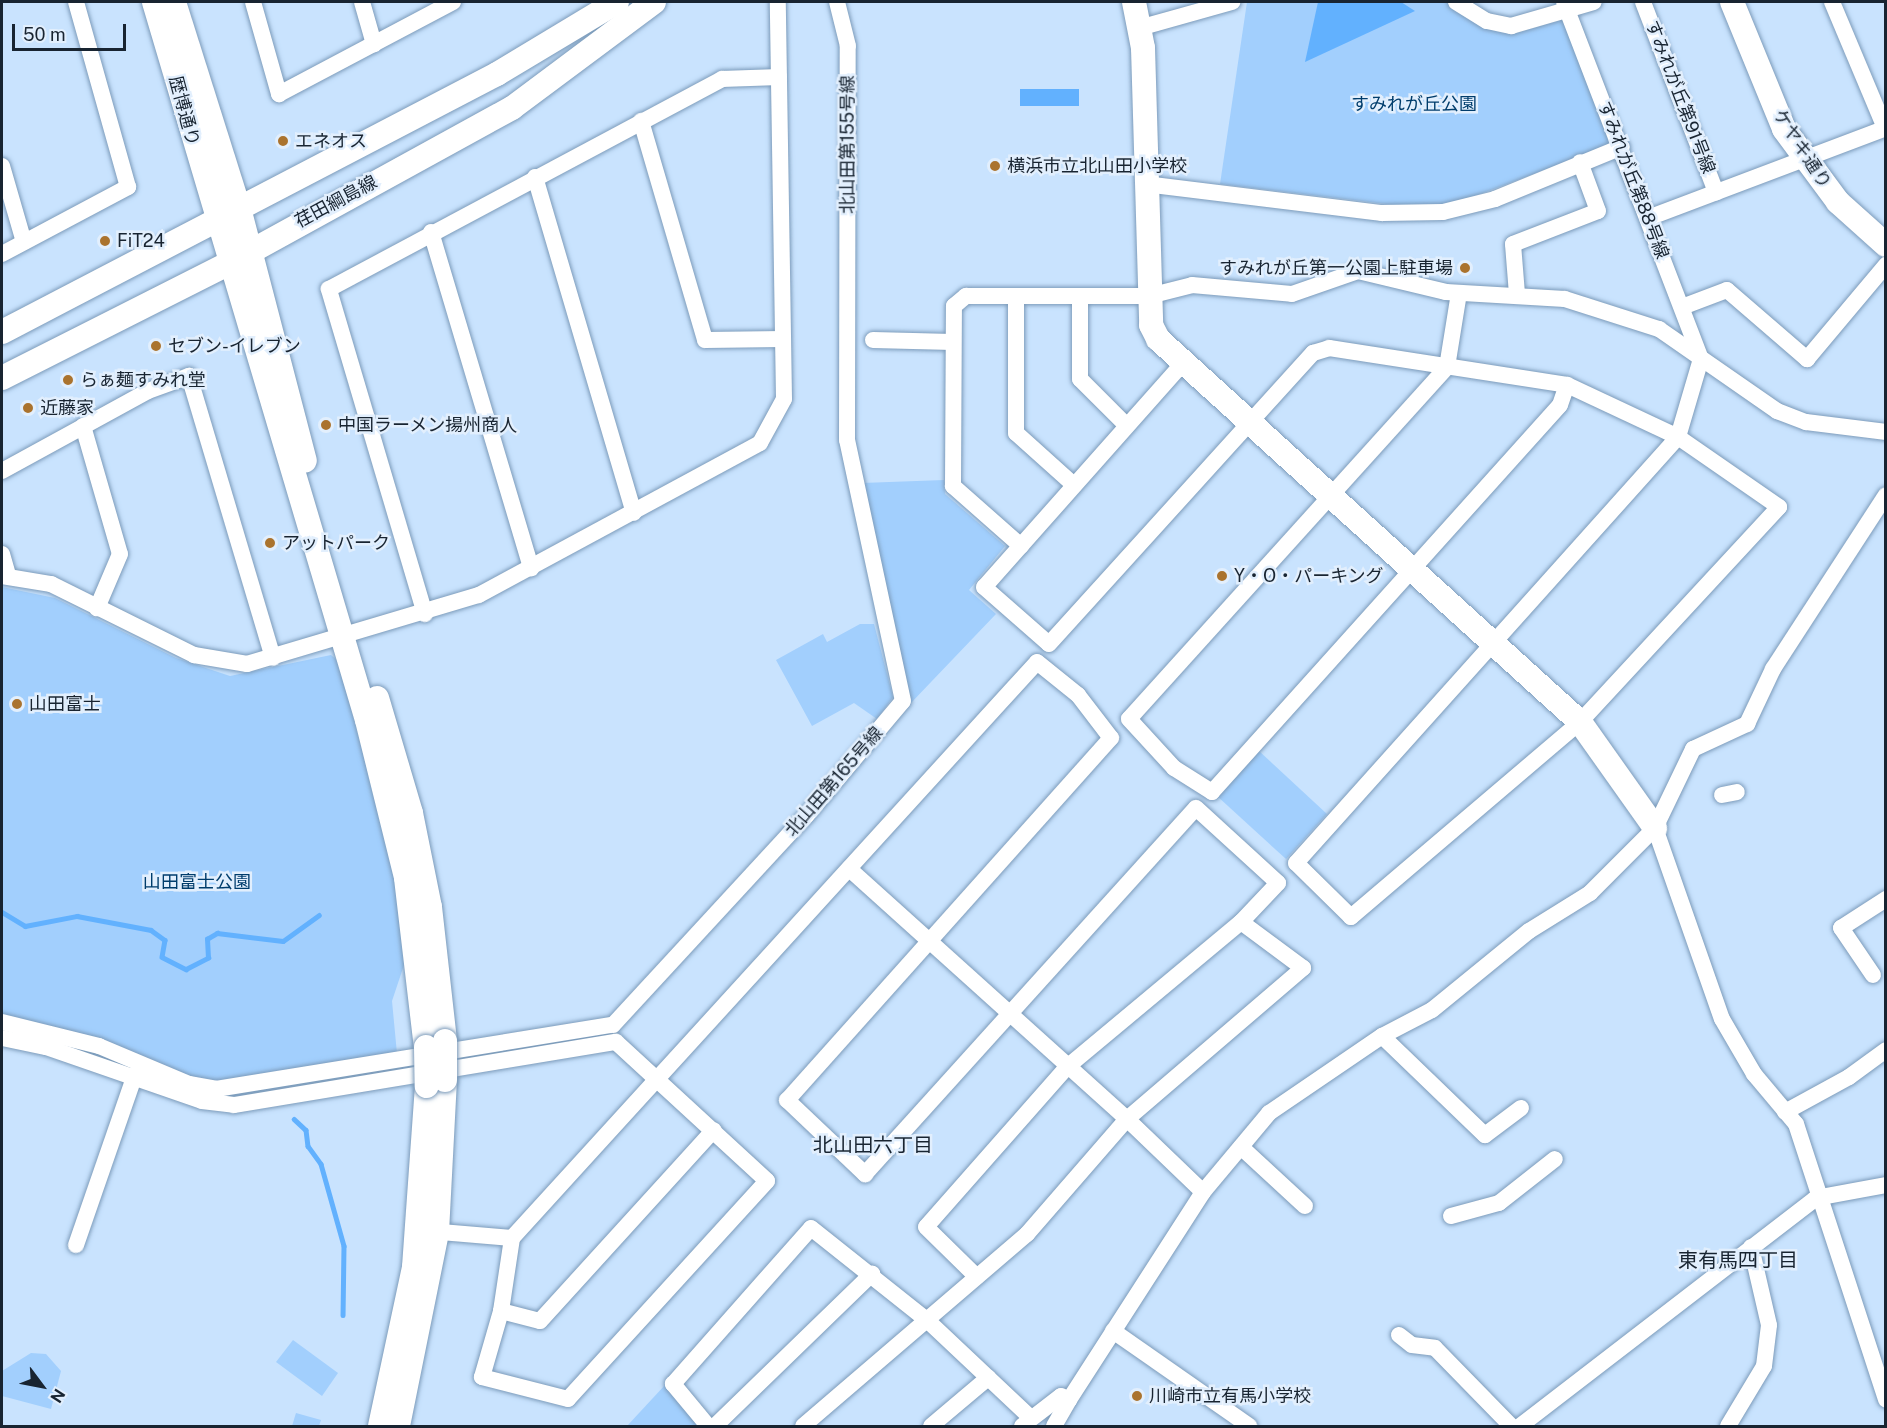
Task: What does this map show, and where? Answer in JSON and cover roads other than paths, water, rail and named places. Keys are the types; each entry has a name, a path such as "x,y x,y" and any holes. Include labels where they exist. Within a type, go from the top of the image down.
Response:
{"street":[{"path":"2,254 128,187 76,2"},
{"name":"歴博通り","path":"154,2 217,220 239,256"},
{"name":"歴博通り","path":"174,2 239,208 239,256"},
{"path":"253,2 279,94 453,2"},
{"path":"362,2 374,44"},
{"path":"2,332 497,74 617,2"},
{"name":"荏田綱島線","path":"2,378 239,256 512,108 654,2"},
{"path":"2,554 5,575 51,585 194,655 247,664 425,614 479,595 760,443 784,399 778,2"},
{"name":"北山田第155号線","path":"837,2 848,46 849,290"},
{"path":"1134,2 1139,28 1151,325 1158,339 1495,642 1580,722 1655,828 1722,1018 1754,1074 1796,1124 1816,1198 1886,1400"},
{"path":"1139,28 1232,2"},
{"path":"1456,2 1499,26 1565,6 1594,2"},
{"name":"すみれが丘第91号線","path":"1643,2 1716,192"},
{"path":"1648,218 1885,128 1832,2"},
{"name":"ケヤキ通り","path":"1736,3 1770,99 1803,158 1845,210 1886,245"},
{"name":"すみれが丘第88号線","path":"1565,6 1622,147 1701,359"},
{"path":"425,614 329,289 431,232 722,79 779,76"},
{"path":"641,121 705,340 783,339"},
{"path":"1145,184 1382,213 1443,212 1495,199 1580,162 1622,147"},
{"path":"1517,294 1513,244 1598,211 1580,162"},
{"path":"2,166 24,242"},
{"path":"535,177 634,513"},
{"path":"431,232 531,568"},
{"path":"239,256 350,636 411,813 430,907 431,1048 436,1083 428,1231 398,1426"},
{"path":"1682,307 1727,290 1807,359 1886,265"},
{"path":"1021,546 953,486 953,342 958,299 1016,297 1080,299 1149,296 1192,285 1292,294 1358,272 1459,293 1517,294 1565,299 1659,329 1777,411 1806,422 1886,432"},
{"name":"北山田第165号線","path":"431,1048 613,1025 806,816 903,701 847,440 849,290"},
{"path":"1459,293 1447,367 1129,719 1174,768 1212,792 1560,405 1567,386"},
{"path":"1016,297 1016,433 1074,485"},
{"path":"1080,299 1080,379 1127,426"},
{"path":"873,340 953,342"},
{"path":"1184,362 984,587 1049,644 1313,353 1329,348 1567,386 1678,437 1779,507 1580,722 1351,917 1296,863 1678,437 1701,359"},
{"path":"2,471 83,426 189,376 273,658"},
{"path":"83,426 120,554 97,608"},
{"path":"1054,1426 1203,1192 1288,1096 1382,1036 1432,1010 1529,931 1590,893 1655,828 1693,748 1747,724 1773,669 1886,495"},
{"path":"2,1038 135,1075 202,1101 234,1105 616,1042 657,1077 767,1181 568,1399 482,1377 501,1311 512,1238 657,1077 1037,662 1078,695 1111,738 787,1100 865,1174 1196,808 1278,883 1241,922 1067,1066 926,1227 977,1277"},
{"path":"849,868 1127,1119 1203,1192"},
{"path":"1873,975 1841,928 1886,899"},
{"path":"802,1426 928,1321 1027,1234 1127,1119 1304,969 1241,922"},
{"path":"2,1022 99,1046 189,1084 216,1089 431,1048"},
{"path":"1382,1036 1485,1134 1521,1108"},
{"path":"1785,1112 1849,1077 1886,1050"},
{"path":"76,1245 135,1075"},
{"path":"501,1311 540,1320 714,1130"},
{"path":"1241,1147 1305,1206"},
{"path":"1451,1216 1499,1203 1555,1159"},
{"path":"1520,1426 1816,1198 1886,1185"},
{"path":"708,1426 673,1384 811,1228 873,1274 928,1321 988,1378 1026,1422 1061,1396 1069,1400"},
{"path":"428,1231 512,1238"},
{"path":"380,1426 428,1231"},
{"path":"1728,1426 1764,1366 1769,1325 1751,1247"},
{"path":"715,1426 873,1274"},
{"path":"1113,1332 1249,1426"},
{"path":"1399,1335 1413,1345 1435,1348 1511,1426"},
{"path":"931,1426 988,1378"}],"waterway":[{"path":"2,912 25,926 77,916 151,930 165,940 162,957 186,969 208,958 207,939 217,933 283,941 319,915"},
{"path":"294,1119 306,1130 308,1146 321,1164 344,1246 343,1315"}],"place":[{"name":"エネオス","path":"283,141"},
{"name":"横浜市立北山田小学校","path":"995,166"},
{"name":"FiT24","path":"105,241"},
{"name":"すみれが丘第一公園上駐車場","path":"1465,268"},
{"name":"セブン-イレブン","path":"156,346"},
{"name":"らぁ麺すみれ堂","path":"68,380"},
{"name":"近藤家","path":"28,408"},
{"name":"中国ラーメン揚州商人","path":"326,425"},
{"name":"アットパーク","path":"270,543"},
{"name":"Y・O・パーキング","path":"1222,576"},
{"name":"山田富士","path":"17,704"},
{"name":"川崎市立有馬小学校","path":"1137,1396"}],"district":[{"name":"北山田六丁目","path":"873,1145"},
{"name":"東有馬四丁目","path":"1738,1260"}],"park label":[{"name":"すみれが丘公園","path":"1414,104"},
{"name":"山田富士公園","path":"197,882"}]}
